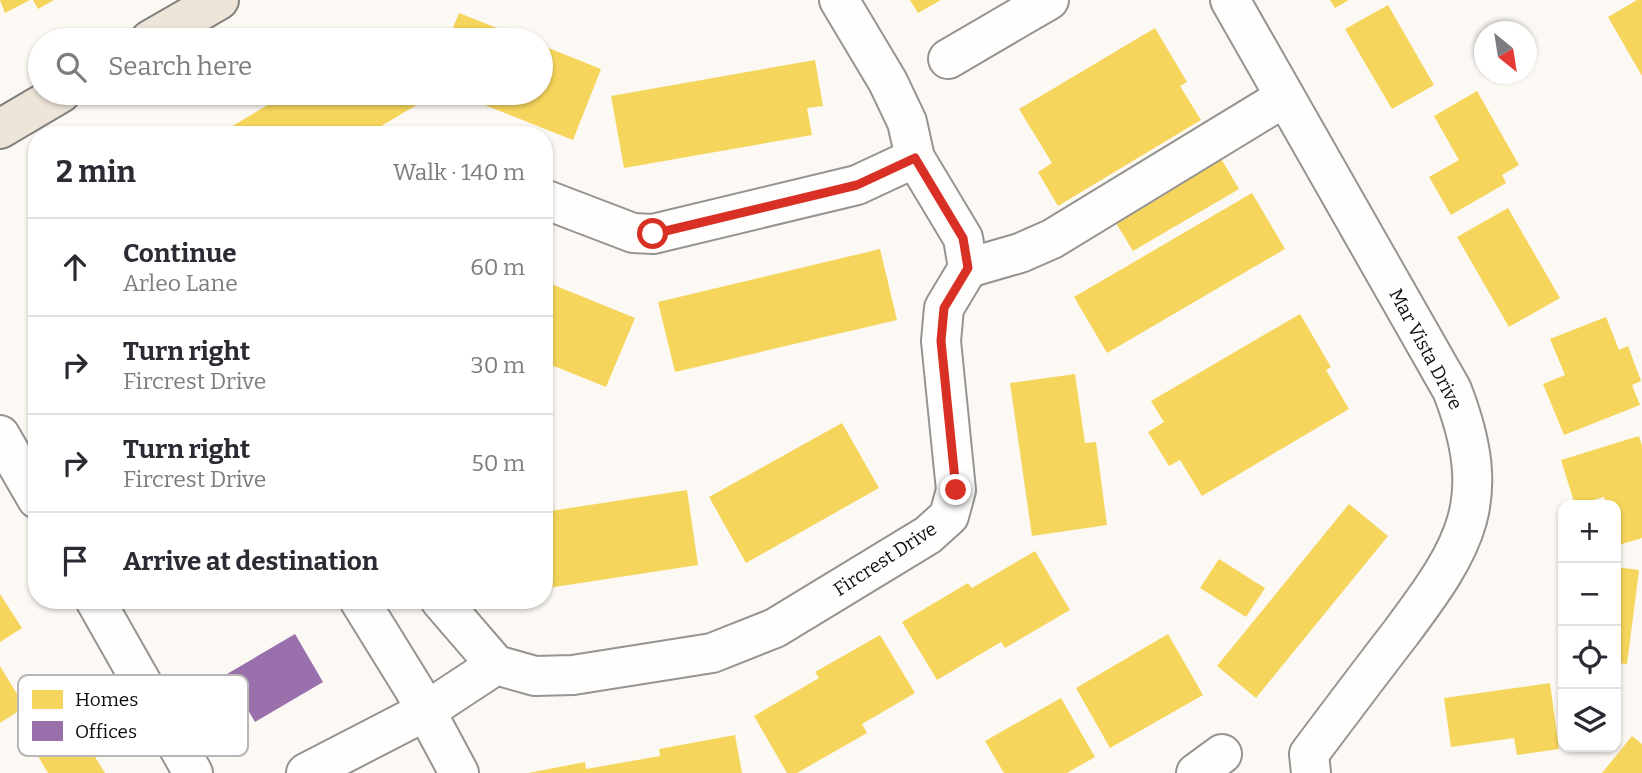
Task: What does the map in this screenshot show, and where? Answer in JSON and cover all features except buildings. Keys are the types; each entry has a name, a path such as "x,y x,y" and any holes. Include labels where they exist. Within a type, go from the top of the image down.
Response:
{"main road":[{"path":"171,28 219,0"},
{"path":"0,129 41,105"}],"street":[{"path":"839,0 888,82 907,122 915,158 963,238 968,268 1020,253 1052,239 1285,97"},
{"path":"948,59 1049,0"},
{"name":"Mar Vista Drive","path":"1230,0 1452,390 1468,430 1473,476 1468,520 1458,549 1443,576 1309,754 1311,773"},
{"path":"553,202 633,233 653,234 857,185 915,158"},
{"name":"Fircrest Drive","path":"496,665 536,676 573,675 712,653 775,628 928,535 949,516 956,490 941,341 944,308 968,268"},
{"path":"0,435 28,483"},
{"path":"100,609 137,675"},
{"path":"364,609 426,711 459,773"},
{"path":"306,773 426,711 496,665 448,609"},
{"path":"183,756 193,773"}],"route":[{"path":"653,234 857,185 915,158 963,238 968,268 944,308 941,341 956,490"}]}
